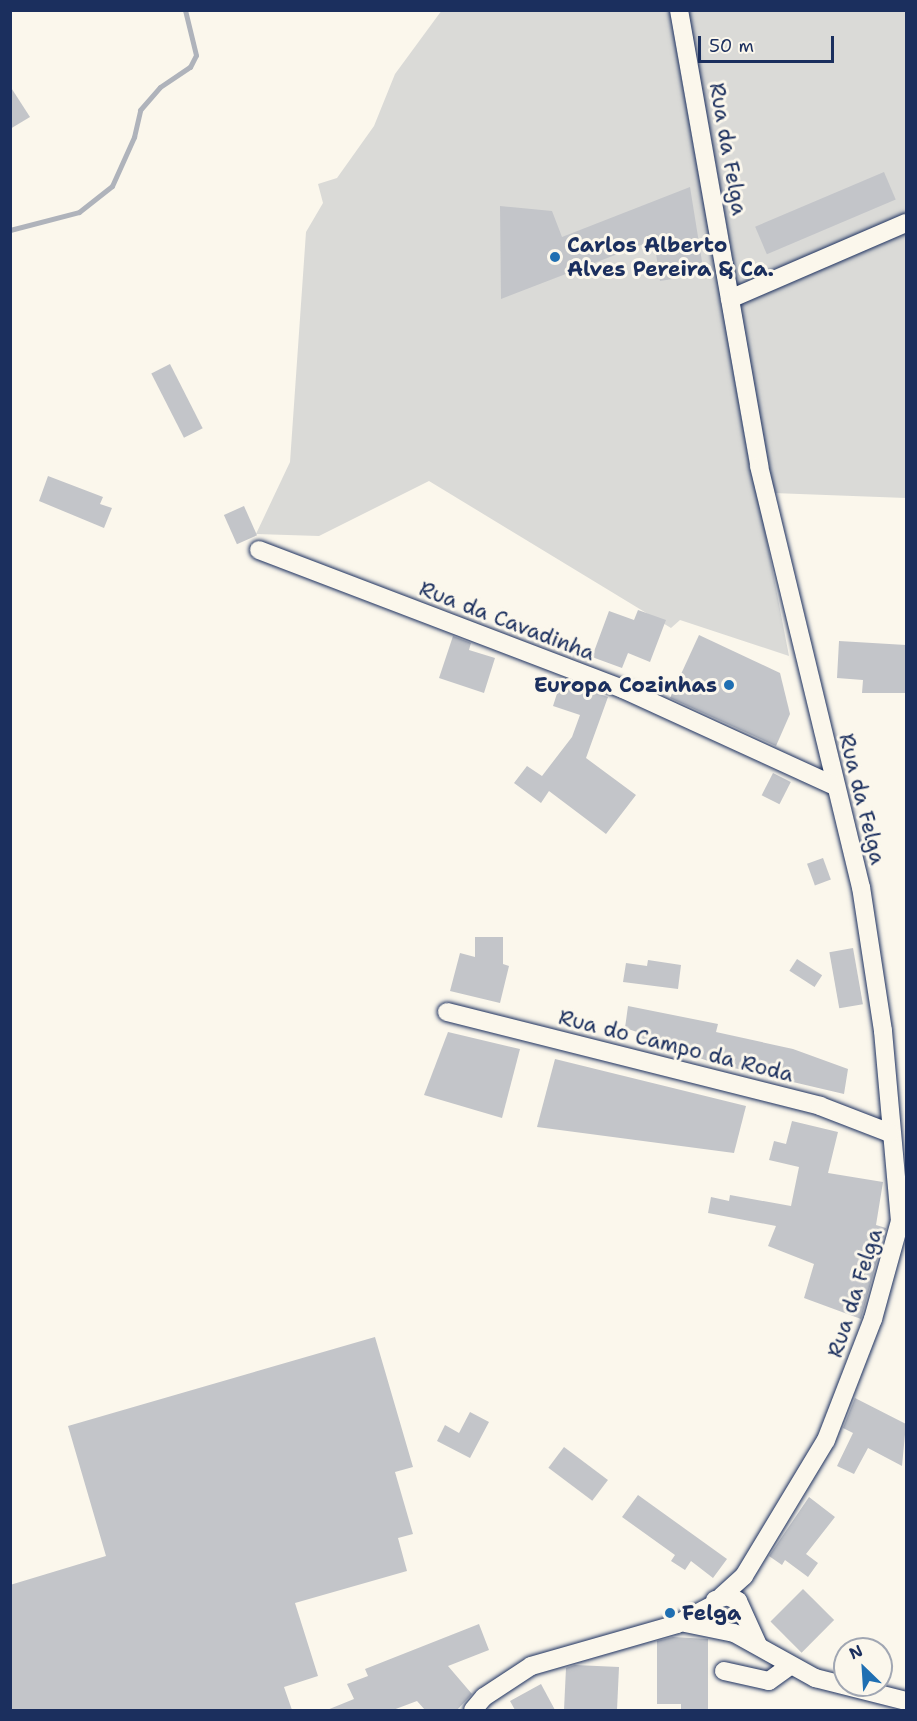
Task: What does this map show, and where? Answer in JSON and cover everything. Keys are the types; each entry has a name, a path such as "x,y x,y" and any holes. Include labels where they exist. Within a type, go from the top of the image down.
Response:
{"street":[{"name":"Rua da Felga","path":"677,1624 715,1602 744,1576 825,1440 873,1319 903,1223 890,1132 883,1031 861,887 759,466 679,10"},
{"path":"730,299 906,223"},
{"name":"Rua da Cavadinha","path":"259,550 623,689 835,786"},
{"name":"Rua do Campo da Roda","path":"447,1012 820,1106 890,1132"},
{"name":"Rua da Felga","path":"742,1611 744,1576"},
{"path":"742,1611 715,1602 709,1618 720,1629 788,1667 906,1701"},
{"path":"480,1708 531,1665 677,1624 720,1629 737,1626 742,1611"},
{"path":"742,1611 749,1635 768,1654"},
{"path":"724,1671 769,1681 788,1667"}],"shaded area":[{"path":"442,10 906,11 906,498 773,493 760,505 789,656 680,620 671,628 429,481 319,536 256,534 290,462 306,232 323,203 318,184 337,178 374,126 395,74"}],"building":[{"path":"10,86 30,117 10,129"},
{"path":"884,172 896,200 767,254 755,227"},
{"name":"Carlos Alberto Alves Pereira & Ca.","path":"690,187 704,274 660,281 654,240 501,299 500,206 552,211 562,237"},
{"path":"170,364 203,428 184,438 151,374"},
{"path":"48,476 103,497 100,504 112,508 104,528 39,501"},
{"path":"244,506 257,535 237,544 224,515"},
{"path":"638,610 666,620 650,662 628,653 622,668 592,657 609,611 634,620"},
{"name":"Europa Cozinhas","path":"699,635 780,673 790,714 776,746 670,698"},
{"path":"453,636 471,643 469,650 495,658 484,693 439,678"},
{"path":"839,641 906,645 906,693 862,693 863,680 837,678"},
{"path":"561,681 608,697 586,758 636,795 606,834 549,791 541,803 514,783 527,766 542,776 572,737 580,715 553,706"},
{"path":"773,773 791,782 779,804 762,795"},
{"path":"823,858 831,880 815,885 807,864"},
{"path":"475,937 503,937 503,964 509,966 500,1003 450,991 460,953 475,957"},
{"path":"853,948 863,1004 839,1008 829,952"},
{"path":"797,959 822,975 815,987 789,971"},
{"path":"648,960 681,965 678,989 623,982 626,963 647,966"},
{"path":"628,1006 718,1024 716,1032 793,1049 848,1069 844,1094 717,1064 635,1036 637,1032 625,1028"},
{"path":"448,1032 520,1049 502,1118 424,1095"},
{"path":"555,1059 746,1106 734,1153 537,1127"},
{"path":"792,1121 838,1132 828,1173 883,1182 876,1225 886,1228 861,1319 804,1298 814,1264 768,1246 776,1226 708,1213 711,1197 729,1201 730,1195 791,1206 799,1167 769,1160 774,1141 786,1144"},
{"path":"375,1337 413,1467 395,1472 413,1534 398,1538 407,1571 295,1603 318,1676 284,1687 292,1710 10,1710 10,1585 106,1556 68,1426"},
{"path":"855,1398 906,1424 902,1466 868,1448 854,1474 837,1466 853,1433 843,1428"},
{"path":"470,1412 489,1422 470,1458 437,1441 445,1425 459,1433"},
{"path":"564,1447 608,1480 592,1501 548,1468"},
{"path":"638,1495 727,1559 713,1578 691,1561 685,1570 671,1561 675,1555 622,1517"},
{"path":"809,1497 835,1517 806,1554 818,1563 808,1577 785,1560 782,1565 769,1556"},
{"path":"803,1589 834,1620 802,1653 770,1622"},
{"path":"479,1624 489,1650 448,1666 472,1694 457,1710 425,1710 417,1701 393,1710 327,1710 354,1699 347,1684 368,1676 365,1669"},
{"path":"673,1637 708,1639 708,1710 681,1710 681,1704 657,1704 657,1641"},
{"path":"575,1665 619,1667 617,1710 564,1710 566,1668"},
{"path":"541,1684 555,1710 515,1710 510,1701"}],"waterway":[{"path":"10,230 79,212 112,186 134,137 140,110 160,87 190,67 196,55 185,10"}],"place":[{"name":"Carlos Alberto Alves Pereira & Ca.","path":"555,257"},
{"name":"Europa Cozinhas","path":"729,685"},
{"name":"Felga","path":"670,1613"}]}
